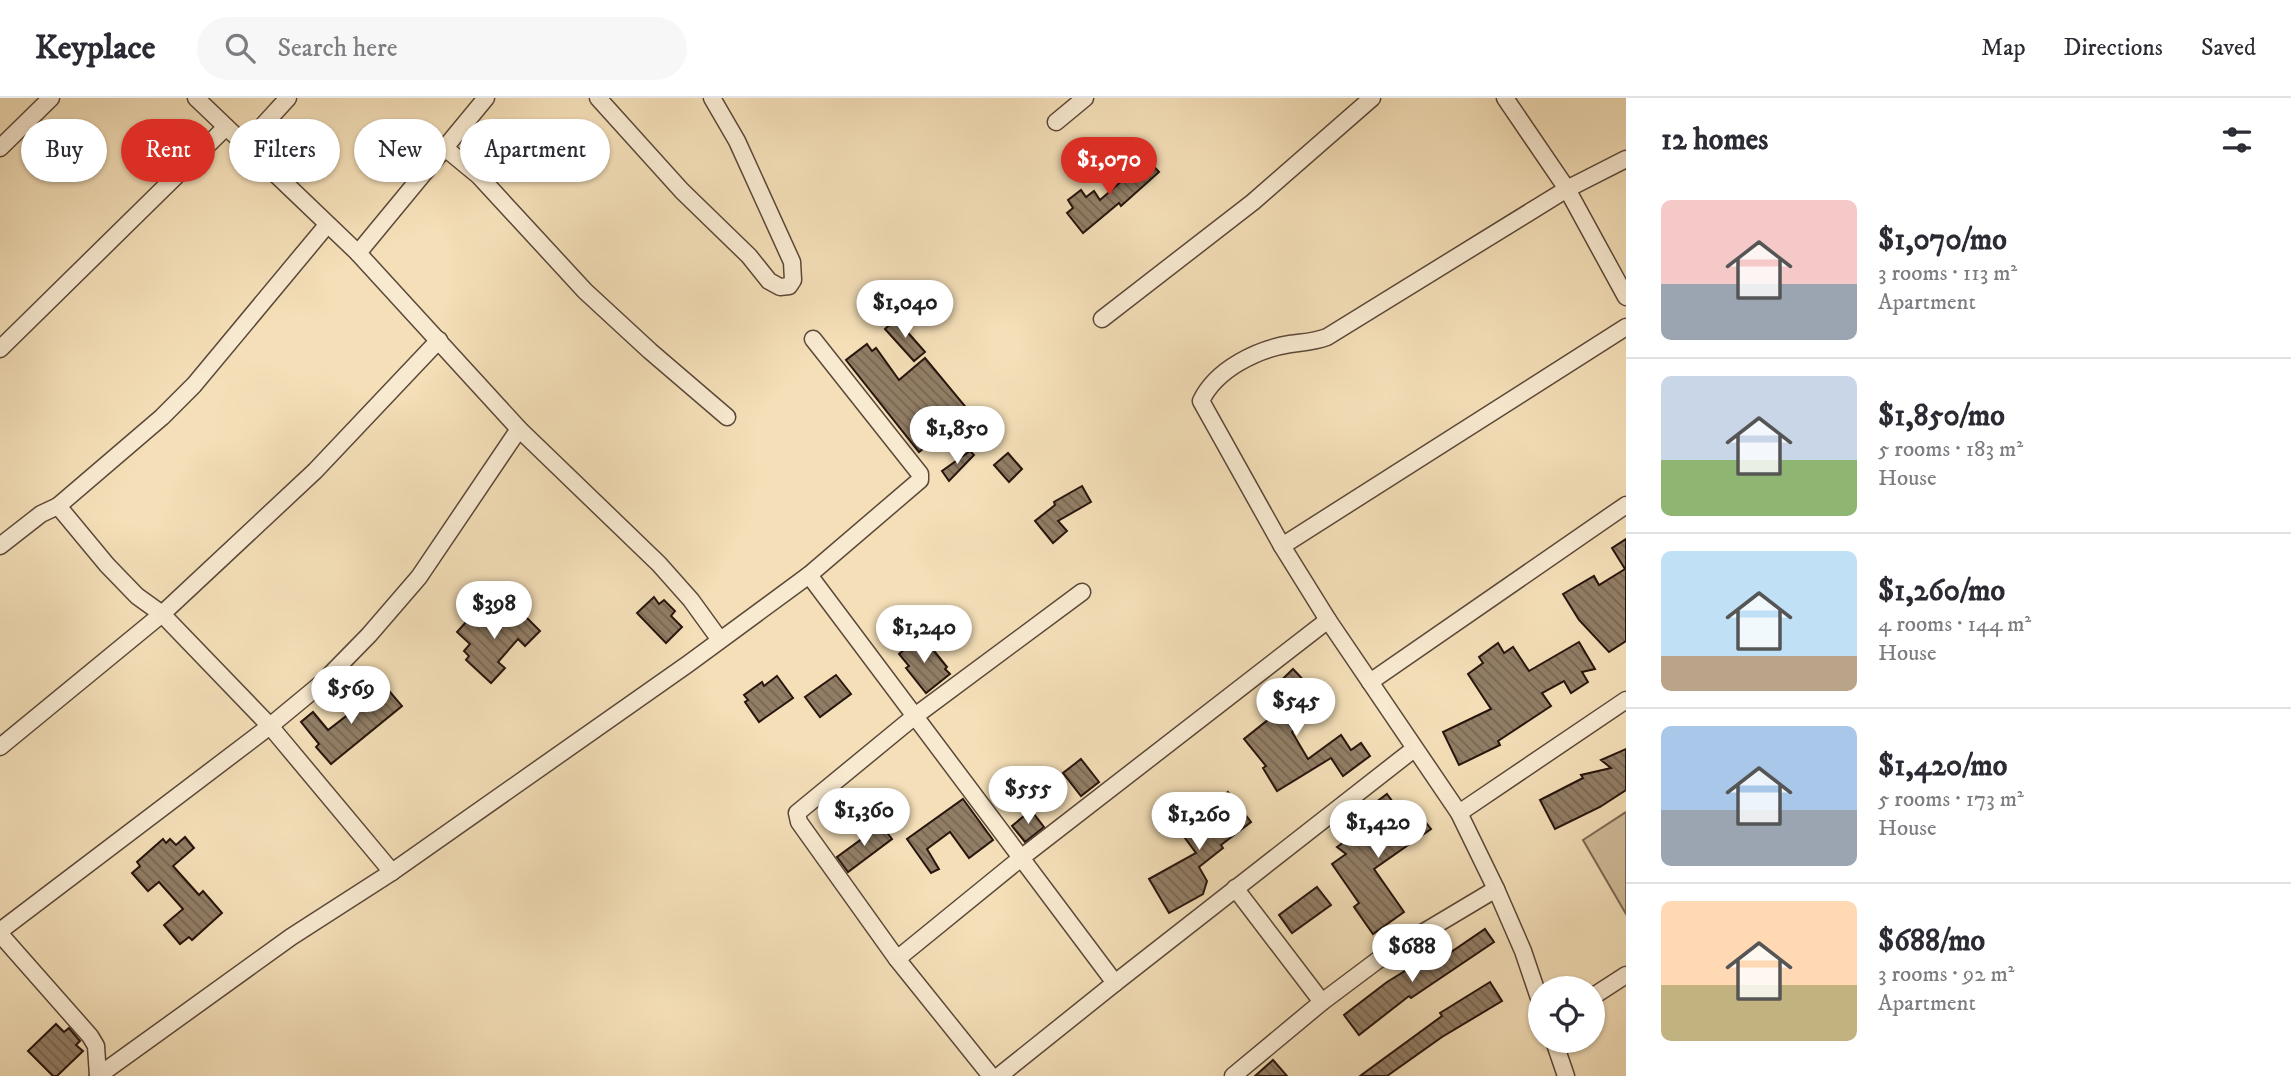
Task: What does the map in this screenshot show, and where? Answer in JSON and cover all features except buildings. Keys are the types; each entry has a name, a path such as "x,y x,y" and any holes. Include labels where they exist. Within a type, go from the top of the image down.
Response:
{"street":[{"path":"0,148 51,98"},
{"path":"196,98 229,130"},
{"path":"269,119 288,98"},
{"path":"446,147 486,98"},
{"path":"598,98 682,191 750,256 769,281 780,287 789,286 793,280 792,262 737,141 712,98"},
{"path":"1056,122 1085,98"},
{"path":"1102,319 1254,202 1373,98"},
{"path":"1505,98 1567,189 1626,297"},
{"path":"0,349 226,127"},
{"path":"446,149 479,176 586,291 727,417"},
{"path":"1531,976 1496,889 1458,813 1328,620 1282,546 1201,401 1212,384 1230,369 1259,352 1290,344 1311,343 1327,337 1567,189 1626,159"},
{"path":"284,182 358,253 519,429 659,564 691,600 720,640"},
{"path":"358,253 417,182"},
{"path":"0,546 41,514 58,506 162,417 194,385 327,225"},
{"path":"1282,546 1626,327"},
{"path":"98,1076 291,937 392,872 720,640 809,575 918,482 921,478 813,339"},
{"path":"0,747 162,614 315,471 439,340"},
{"path":"98,1076 96,1046 90,1036 0,933 321,684 369,635 419,577 519,429"},
{"path":"1370,682 1626,505"},
{"path":"58,506 137,596 162,614 270,726 392,872"},
{"path":"809,575 1115,983"},
{"path":"991,1076 897,959 796,816 799,810 915,716 1082,592"},
{"path":"897,959 1021,858 1328,620"},
{"path":"1458,813 1626,701"},
{"path":"999,1076 1414,749"},
{"path":"1235,888 1321,1002"},
{"path":"1233,1076 1321,1002 1382,957 1496,889"},
{"path":"1605,989 1626,975"},
{"path":"1558,1053 1566,1076"}],"shaded area":[{"path":"1626,812 1626,914 1583,840"}]}
